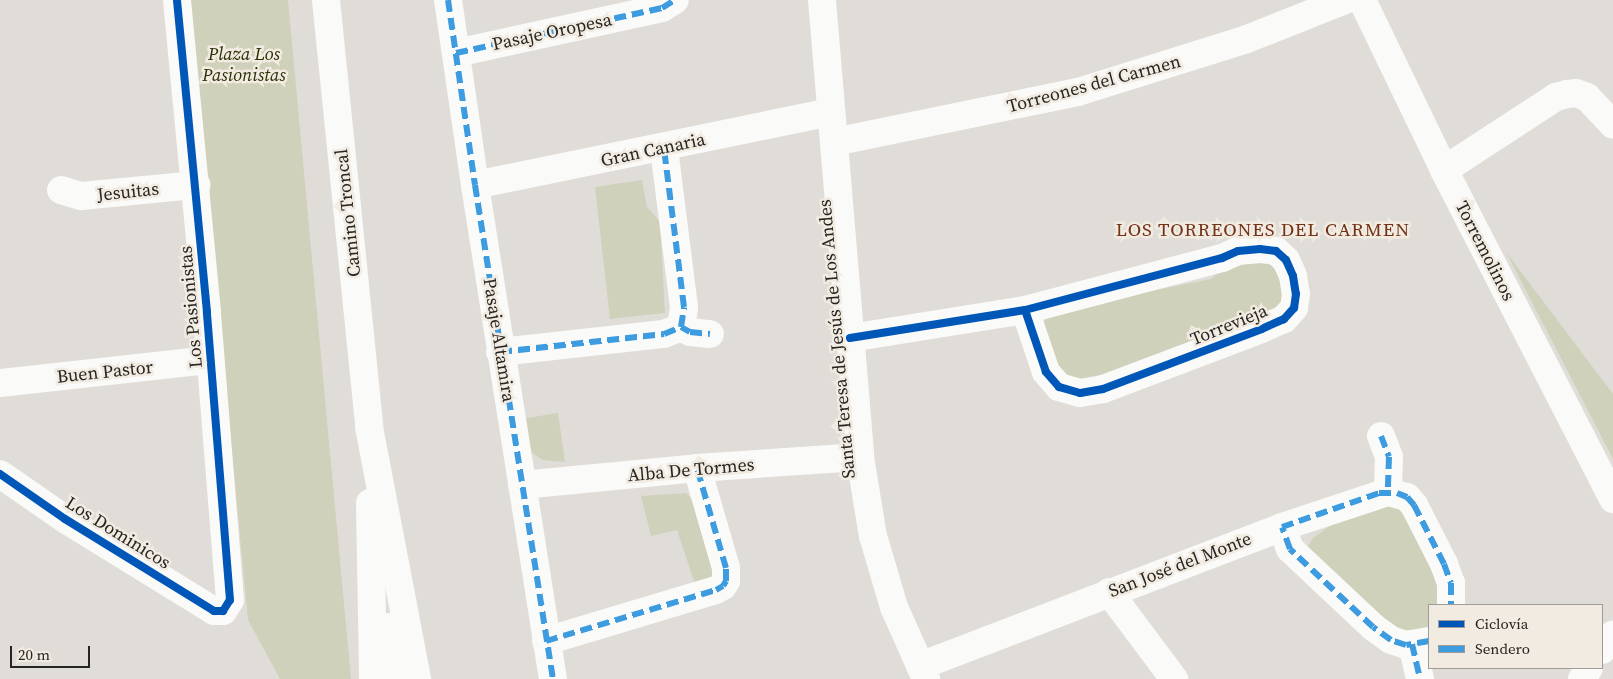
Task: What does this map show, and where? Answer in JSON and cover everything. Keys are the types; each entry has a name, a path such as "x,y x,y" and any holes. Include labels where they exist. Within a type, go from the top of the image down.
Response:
{"main road":[{"name":"Los Pasionistas","path":"177,0 196,185 229,586 230,600 223,611"},
{"name":"Camino Troncal","path":"326,0 369,427"},
{"name":"Pasaje Altamira","path":"448,0 500,352 553,679"},
{"name":"Pasaje Oropesa","path":"456,53 662,8 675,0"},
{"name":"Santa Teresa de Jesús de Los Andes","path":"822,0 860,457 873,536 894,607 923,673"},
{"name":"Torreones del Carmen","path":"834,142 1078,92 1247,39 1345,0"},
{"name":"Torremolinos","path":"1362,0 1444,170 1613,499"},
{"path":"1444,170 1556,97 1567,94 1576,93 1587,97 1613,125"},
{"name":"Gran Canaria","path":"475,186 831,112"},
{"path":"500,352 664,334 674,332 681,327 684,307 664,148"},
{"name":"Jesuitas","path":"61,190 81,196 196,185"},
{"name":"Torrevieja","path":"850,338 1025,310 1222,258 1238,251 1260,249 1276,251 1286,260 1293,276 1296,294 1294,308 1284,319 1103,389 1080,393 1059,387 1046,372 1025,310"},
{"path":"681,327 690,332 710,334"},
{"name":"Buen Pastor","path":"0,383 210,360"},
{"path":"369,427 373,679"},
{"path":"369,427 396,679"},
{"path":"369,427 417,679"},
{"path":"1380,436 1389,457 1388,492 1407,497 1414,505 1444,564 1451,583 1452,604"},
{"name":"Alba De Tormes","path":"522,485 697,468 860,457"},
{"path":"546,641 716,590 723,586 726,581 726,568 697,468"},
{"name":"Los Dominicos","path":"0,474 65,519 214,611 223,611"},
{"name":"San José del Monte","path":"923,673 1109,592 1282,527 1388,492"},
{"path":"1282,527 1290,549 1374,627 1391,640 1406,645 1421,643 1420,679"},
{"path":"1109,592 1174,679"},
{"path":"1603,649 1613,634"}],"green space":[{"name":"Plaza Los Pasionistas","path":"188,0 288,0 351,679 280,679 248,620"},
{"path":"642,180 647,207 660,222 665,313 610,319 595,187"},
{"path":"1506,252 1613,394 1613,459"},
{"path":"1233,259 1274,263 1286,294 1279,308 1078,388 1062,379 1042,323 1056,310 1211,279"},
{"path":"558,413 565,462 543,460 525,448 521,419"},
{"path":"686,493 703,511 721,575 695,584 677,530 651,536 641,496"},
{"path":"1379,503 1403,507 1426,546 1445,604 1428,604 1428,630 1398,632 1306,549 1313,538 1334,523"}],"marked path":[{"path":"448,0 475,185 553,679"},
{"path":"456,53 662,8 675,0"},
{"path":"500,352 664,334 681,327 684,307 664,148"},
{"path":"681,327 690,332 710,334"},
{"path":"1381,436 1389,457 1388,492"},
{"path":"546,641 716,590 723,586 726,581 726,568 697,468"},
{"path":"1428,641 1406,645 1391,640 1373,627 1290,549 1282,527 1379,493 1397,493 1407,497 1414,505 1444,564 1451,583 1451,604"},
{"path":"1412,644 1420,679"}],"cycle path":[{"path":"0,474 65,519 214,611 223,611 230,600 207,312 177,0"},
{"path":"850,338 1025,310 1222,258 1238,251 1260,249 1276,251 1286,260 1293,276 1296,294 1294,308 1284,319 1103,389 1080,393 1059,387 1046,372 1025,310"}],"district":[{"name":"LOS TORREONES DEL CARMEN","path":"1263,230"}]}
